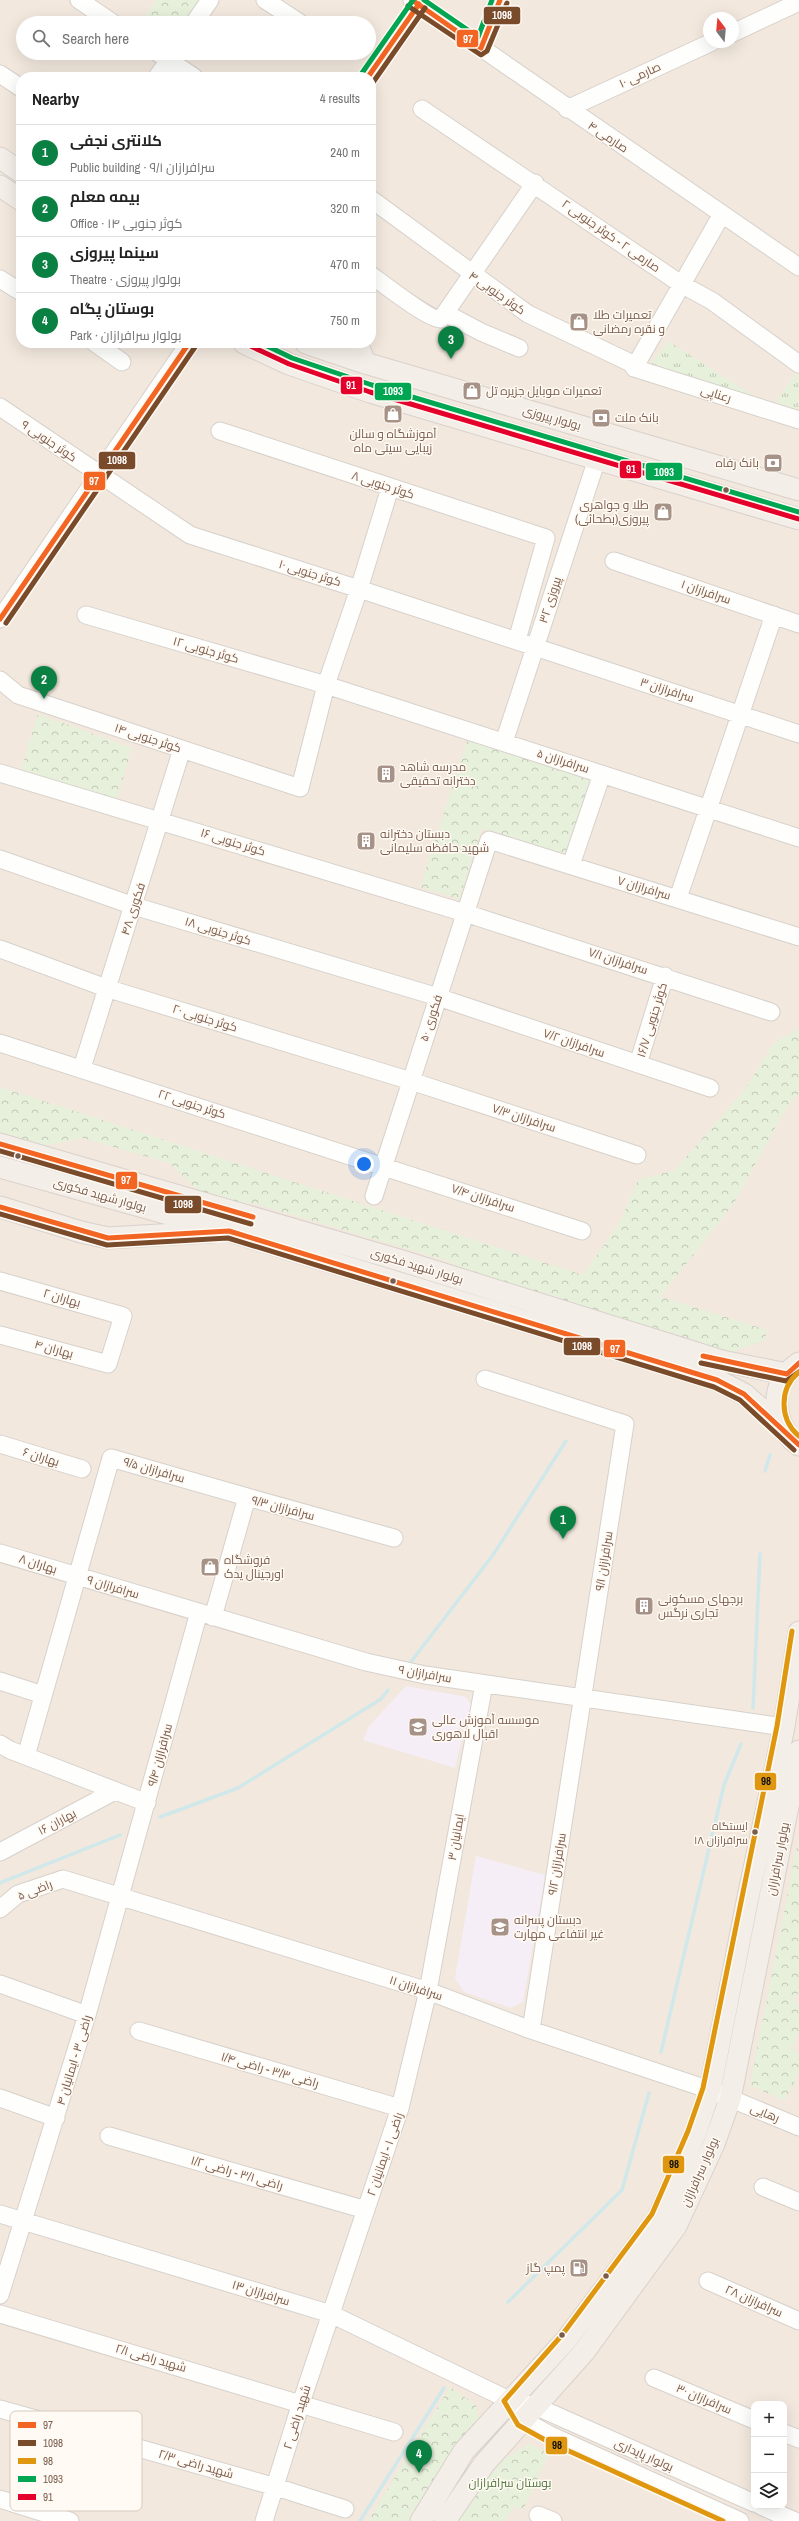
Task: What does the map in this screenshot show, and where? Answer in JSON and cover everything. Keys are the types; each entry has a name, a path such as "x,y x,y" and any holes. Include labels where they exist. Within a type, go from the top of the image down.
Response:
{"main road":[{"path":"0,158 16,169"},
{"path":"0,186 16,197"},
{"path":"254,348 288,364 370,392 799,519"},
{"name":"بولوار پیروزی","path":"321,348 365,363 799,490"},
{"path":"359,348 365,363"},
{"name":"بولوار شهید فکوری","path":"0,1144 400,1260 722,1362 793,1368"},
{"name":"بولوار شهید فکوری","path":"0,1167 230,1231 717,1380 744,1394 784,1429 799,1445"},
{"path":"0,1207 81,1232 108,1238 230,1231"},
{"path":"784,1429 777,1411 778,1392 793,1368"},
{"name":"بولوار سرافرازان","path":"421,2521 464,2451 567,2339 658,2218 695,2134 710,2090 747,1902 784,1727 799,1632"},
{"name":"بولوار سرافرازان","path":"445,2521 484,2464 584,2352 676,2226 714,2144 730,2099 799,1751"}],"street":[{"path":"79,0 103,16"},
{"path":"199,16 210,0"},
{"path":"265,0 289,16"},
{"path":"481,48 500,0"},
{"path":"371,72 415,2"},
{"name":"صارمی ۴","path":"415,2 567,109 799,268"},
{"path":"739,29 799,2"},
{"name":"صارمی ۱۰","path":"567,109 703,46"},
{"path":"159,72 165,60"},
{"path":"173,60 188,72"},
{"path":"0,74 16,85"},
{"name":"صارمی ۲ - کوثر جنوبی ۲","path":"422,109 535,183 681,284 712,301 799,364"},
{"path":"442,316 535,183"},
{"name":"کوثر جنوبی ۴","path":"376,204 472,275 528,314 635,367"},
{"path":"635,367 722,214"},
{"path":"376,278 442,316 519,348"},
{"path":"0,280 16,289"},
{"path":"102,348 122,362"},
{"path":"0,618 186,348"},
{"name":"رعناپی","path":"635,367 799,420"},
{"name":"کوثر جنوبی ۹","path":"0,407 99,474"},
{"name":"کوثر جنوبی ۸","path":"220,431 546,538 516,640"},
{"name":"پیروزی ۳۲","path":"504,742 597,459"},
{"name":"کوثر جنوبی ۱۰","path":"99,474 190,535 535,646"},
{"path":"326,685 359,589 390,488"},
{"name":"سرافرازان ۱","path":"614,561 799,624"},
{"name":"کوثر جنوبی ۱۲","path":"86,615 326,685"},
{"path":"678,898 774,615"},
{"name":"سرافرازان ۳","path":"535,646 799,734"},
{"name":"کوثر جنوبی ۱۴","path":"0,680 18,695 300,788 326,685"},
{"name":"سرافرازان ۵","path":"326,685 799,838"},
{"name":"فکوری ۴۸","path":"82,1068 182,749"},
{"name":"کوثر جنوبی ۱۶","path":"0,773 466,913"},
{"path":"571,865 602,774"},
{"name":"سرافرازان ۷","path":"489,840 799,937"},
{"name":"فکوری ۵۰","path":"374,1196 489,840"},
{"name":"کوثر جنوبی ۱۸","path":"0,859 134,906 438,997"},
{"name":"سرافرازان ۷/۱","path":"466,913 665,976 771,1012"},
{"name":"کوثر جنوبی ۲۰","path":"0,949 106,988 411,1081"},
{"name":"کوثر جنوبی ۱۶/۷","path":"638,1064 665,976"},
{"name":"سرافرازان ۷/۲","path":"438,997 710,1088"},
{"name":"کوثر جنوبی ۲۲","path":"0,1043 384,1165"},
{"name":"سرافرازان ۷/۳","path":"411,1081 637,1155"},
{"name":"سرافرازان ۷/۴","path":"384,1165 582,1230"},
{"name":"بهاران ۲","path":"0,1281 123,1316 108,1364"},
{"name":"بهاران ۴","path":"0,1334 108,1364"},
{"name":"سرافرازان ۹/۱","path":"485,1379 625,1424 584,1698"},
{"name":"بهاران ۶","path":"0,1444 82,1469"},
{"name":"سرافرازان ۹/۵","path":"76,1576 111,1458 246,1497"},
{"name":"سرافرازان ۹/۳","path":"206,1614 246,1497 394,1538"},
{"name":"بهاران ۸","path":"0,1553 76,1576"},
{"path":"26,1756 76,1576"},
{"name":"سرافرازان ۹","path":"76,1576 366,1662 424,1675 784,1727"},
{"name":"سرافرازان ۹/۴","path":"119,1898 206,1614"},
{"path":"0,1681 43,1695"},
{"name":"ایمانیان ۳","path":"428,1991 484,1684"},
{"name":"سرافرازان ۹/۲","path":"531,2030 584,1698"},
{"path":"0,1744 113,1792 147,1803"},
{"name":"بهاران ۱۶","path":"0,1852 113,1792"},
{"name":"راضی ۵","path":"0,1909 18,1894 63,1879 119,1898"},
{"name":"سرافرازان ۱۱","path":"119,1898 428,1991 531,2030 710,2090"},
{"name":"راضی ۳ - ایمانیان ۴","path":"0,2295 87,2015 119,1898"},
{"path":"0,1984 87,2015"},
{"name":"راضی ۱ - ایمانیان ۲","path":"331,2314 400,2108 428,1991"},
{"name":"راضی ۳/۳ - راضی ۱/۴","path":"139,2031 400,2108"},
{"name":"رهایی","path":"710,2090 799,2127"},
{"path":"0,2098 56,2118"},
{"name":"راضی ۳/۱ - راضی ۱/۲","path":"109,2136 366,2210"},
{"path":"763,2187 799,2202"},
{"name":"سرافرازان ۱۳","path":"0,2214 331,2314 511,2401"},
{"name":"سرافرازان ۲۸","path":"708,2281 799,2321"},
{"name":"شهید راضی ۲/۱","path":"0,2314 301,2402 394,2432"},
{"name":"شهید راضی ۲","path":"264,2521 276,2487 301,2402 331,2314"},
{"name":"سرافرازان ۳۰","path":"654,2378 751,2419"},
{"path":"511,2401 529,2413"},
{"name":"شهید راضی ۲/۳","path":"0,2409 10,2412"},
{"name":"بولوار پایداری","path":"529,2413 751,2502"},
{"name":"بولوار پایداری","path":"529,2413 550,2436 740,2521"},
{"path":"787,2434 799,2439"},
{"name":"شهید راضی ۲/۳","path":"142,2449 276,2487 345,2509"},
{"path":"0,2499 10,2502"},
{"path":"768,2509 795,2521"},
{"path":"38,2511 70,2521"}],"shaded area":[{"path":"0,0 799,0 799,2521 0,2521"},
{"name":"موسسه آموزش عالی اقبال لاهوری","path":"406,1686 466,1697 472,1706 467,1731 457,1728 454,1737 462,1739 455,1768 363,1740 369,1726"},
{"name":"دبستان پسرانه غیر انتفاعی مهارت","path":"476,1856 545,1875 523,2002 511,2008 464,1992 455,1978"}],"green space":[{"path":"156,0 199,0 189,16 145,16"},
{"path":"668,341 768,405 646,370"},
{"path":"798,370 799,371 799,416 773,407"},
{"path":"38,714 132,748 117,799 21,769"},
{"path":"468,738 602,780 577,858 482,828 459,899 420,887"},
{"path":"799,1028 799,1093 786,1108 734,1203 661,1296 652,1294 767,1330 765,1340 729,1353 473,1275 445,1260 256,1204 224,1200 202,1194 169,1163 83,1138 45,1146 0,1132 0,1087 583,1275 620,1222 638,1180 675,1170 746,1088 773,1044"},
{"path":"799,1836 799,1991 794,2001 799,2003 799,2032 791,2049 799,2053 799,2073 784,2101 750,2085"},
{"path":"450,2387 476,2405 479,2421 423,2499 411,2521 368,2521"},
{"name":"بوستان سرافرازان","path":"529,2444 549,2453 523,2510 513,2506 506,2521 455,2521 490,2468"}],"waterway":[{"path":"410,1663 493,1555 566,1441"},
{"path":"765,1471 770,1455"},
{"path":"753,1708 760,1554"},
{"path":"160,1817 238,1788 381,1699 388,1690"},
{"path":"661,2052 724,1785 741,1744"},
{"path":"0,1883 120,1835"},
{"path":"508,2302 622,2190 649,2093"},
{"path":"360,2521 444,2388"}],"transit line":[{"name":"97","path":"412,0 481,48 500,0"},
{"name":"1093","path":"376,53 413,0"},
{"name":"1093","path":"424,0 478,37 492,0"},
{"name":"1098","path":"408,6 481,55 487,51 507,3"},
{"name":"97","path":"371,72 419,4"},
{"name":"1098","path":"376,78 425,8"},
{"name":"1093","path":"363,72 371,60"},
{"name":"97","path":"0,619 186,348"},
{"name":"1098","path":"6,623 194,348"},
{"name":"91","path":"255,348 289,364 370,392 799,519"},
{"name":"1093","path":"271,348 292,358 372,385 799,512"},
{"name":"97","path":"0,1144 253,1217"},
{"name":"1098","path":"0,1151 251,1224"},
{"name":"97","path":"0,1207 108,1238 229,1231 717,1380 744,1394 799,1445"},
{"name":"1098","path":"0,1214 107,1245 228,1238 714,1387 740,1400 794,1450"},
{"name":"97","path":"703,1356 787,1374 799,1363"},
{"name":"1098","path":"701,1363 786,1381 799,1372"},
{"name":"98","path":"799,1372 788,1386 784,1404 788,1421 792,1429 799,1436"},
{"name":"98","path":"723,2521 547,2441 518,2425 504,2401 562,2335 652,2214 688,2131 703,2088 777,1726 792,1631"}],"place":[{"name":"تعمیرات طلا و نقره رمضانی","path":"579,322"},
{"name":"سینما پیروزی","path":"451,359"},
{"name":"تعمیرات موبایل جزیره تل","path":"472,391"},
{"name":"آموزشگاه و سالن زیبایی سیتی ماه","path":"393,414"},
{"name":"بانک ملت","path":"601,418"},
{"name":"بانک رفاه","path":"773,463"},
{"name":"طلا و جواهری پیروزی(بطحائی)","path":"663,512"},
{"name":"بیمه معلم","path":"44,699"},
{"name":"مدرسه شاهد دخترانه تحقیقی","path":"386,774"},
{"name":"دبستان دخترانه شهید حافظه سلیمانی","path":"366,841"},
{"name":"کلانتری نجفی","path":"563,1539"},
{"name":"فروشگاه اورجینال یدک","path":"210,1567"},
{"name":"برجهای مسکونی تجاری نرگس","path":"644,1606"},
{"name":"موسسه آموزش عالی اقبال لاهوری","path":"418,1727"},
{"name":"ایستگاه سرافرازان ۱۸","path":"755,1832"},
{"name":"دبستان پسرانه غیر انتفاعی مهارت","path":"500,1927"},
{"name":"پمپ گاز","path":"579,2268"},
{"name":"بوستان پگاه","path":"419,2473"}]}
